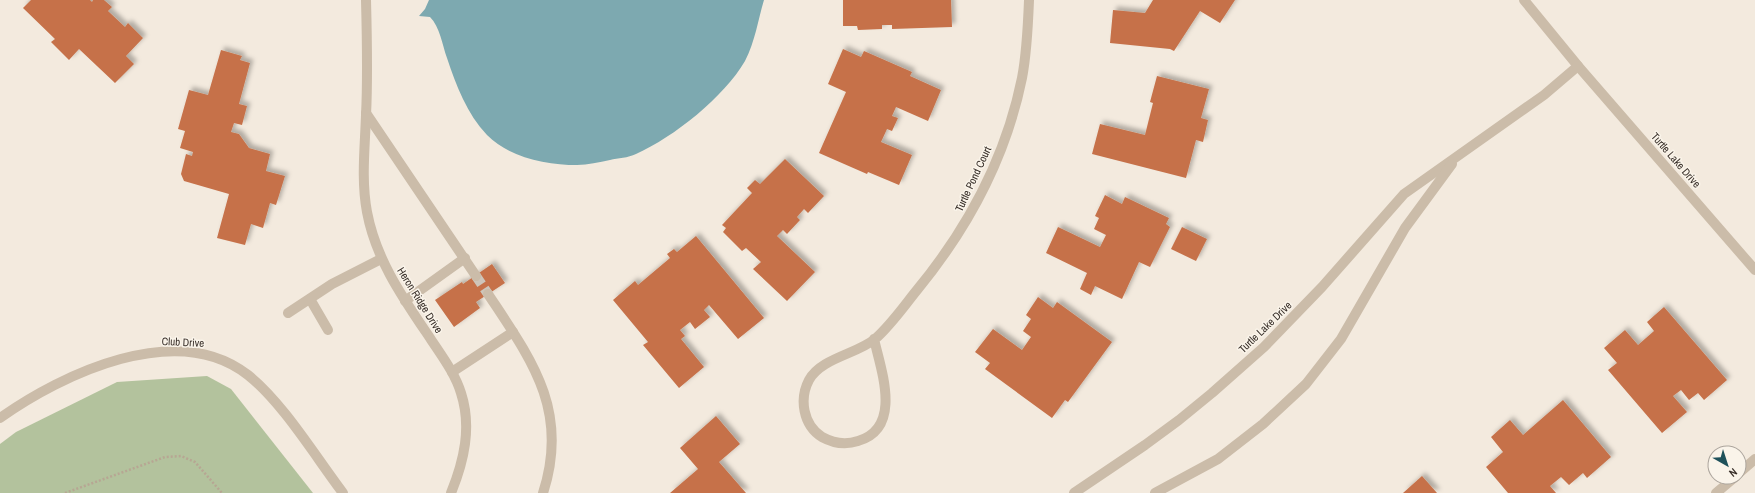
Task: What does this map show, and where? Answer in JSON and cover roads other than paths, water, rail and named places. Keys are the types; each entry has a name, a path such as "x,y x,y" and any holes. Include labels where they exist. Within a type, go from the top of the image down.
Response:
{"street":[{"name":"Heron Ridge Drive","path":"366,0 364,191 370,229 381,259 405,301 452,372 462,394 466,414 467,432 461,465 451,493"},
{"name":"Turtle Pond Court","path":"874,339 886,400 886,413 880,425 871,435 860,441 840,443 821,437 812,428 805,416 803,403 804,390 810,378 819,368 874,339 930,275 958,236 994,168 1014,108 1022,78 1026,48 1029,0"},
{"name":"Turtle Lake Drive","path":"1524,0 1578,66 1755,270"},
{"name":"Turtle Lake Drive","path":"1074,493 1145,445 1212,393 1294,317 1404,194 1544,95 1578,66"},
{"path":"366,114 476,276"},
{"name":"Turtle Lake Drive","path":"1155,493 1218,459 1263,424 1306,384 1341,339 1406,228 1455,159"},
{"path":"405,301 465,258"},
{"path":"288,314 332,284 381,259"},
{"path":"488,294 530,358 545,392 550,414 552,451 550,469 544,493"},
{"path":"310,299 328,330"},
{"path":"452,372 513,332"},
{"name":"Club Drive","path":"0,418 54,385 108,363 146,354 172,352 207,355 234,366 247,374 259,385 278,406 343,493"},
{"path":"1747,466 1755,459"},
{"path":"1716,493 1725,485"}],"water":[{"path":"429,0 764,0 754,39 745,61 736,75 697,115 682,127 651,147 633,155 594,163 565,165 541,162 518,155 496,143 480,127 468,109 458,89 436,26 430,17 419,16 425,9"}],"tunnel":[{"path":"476,276 488,294"}]}
